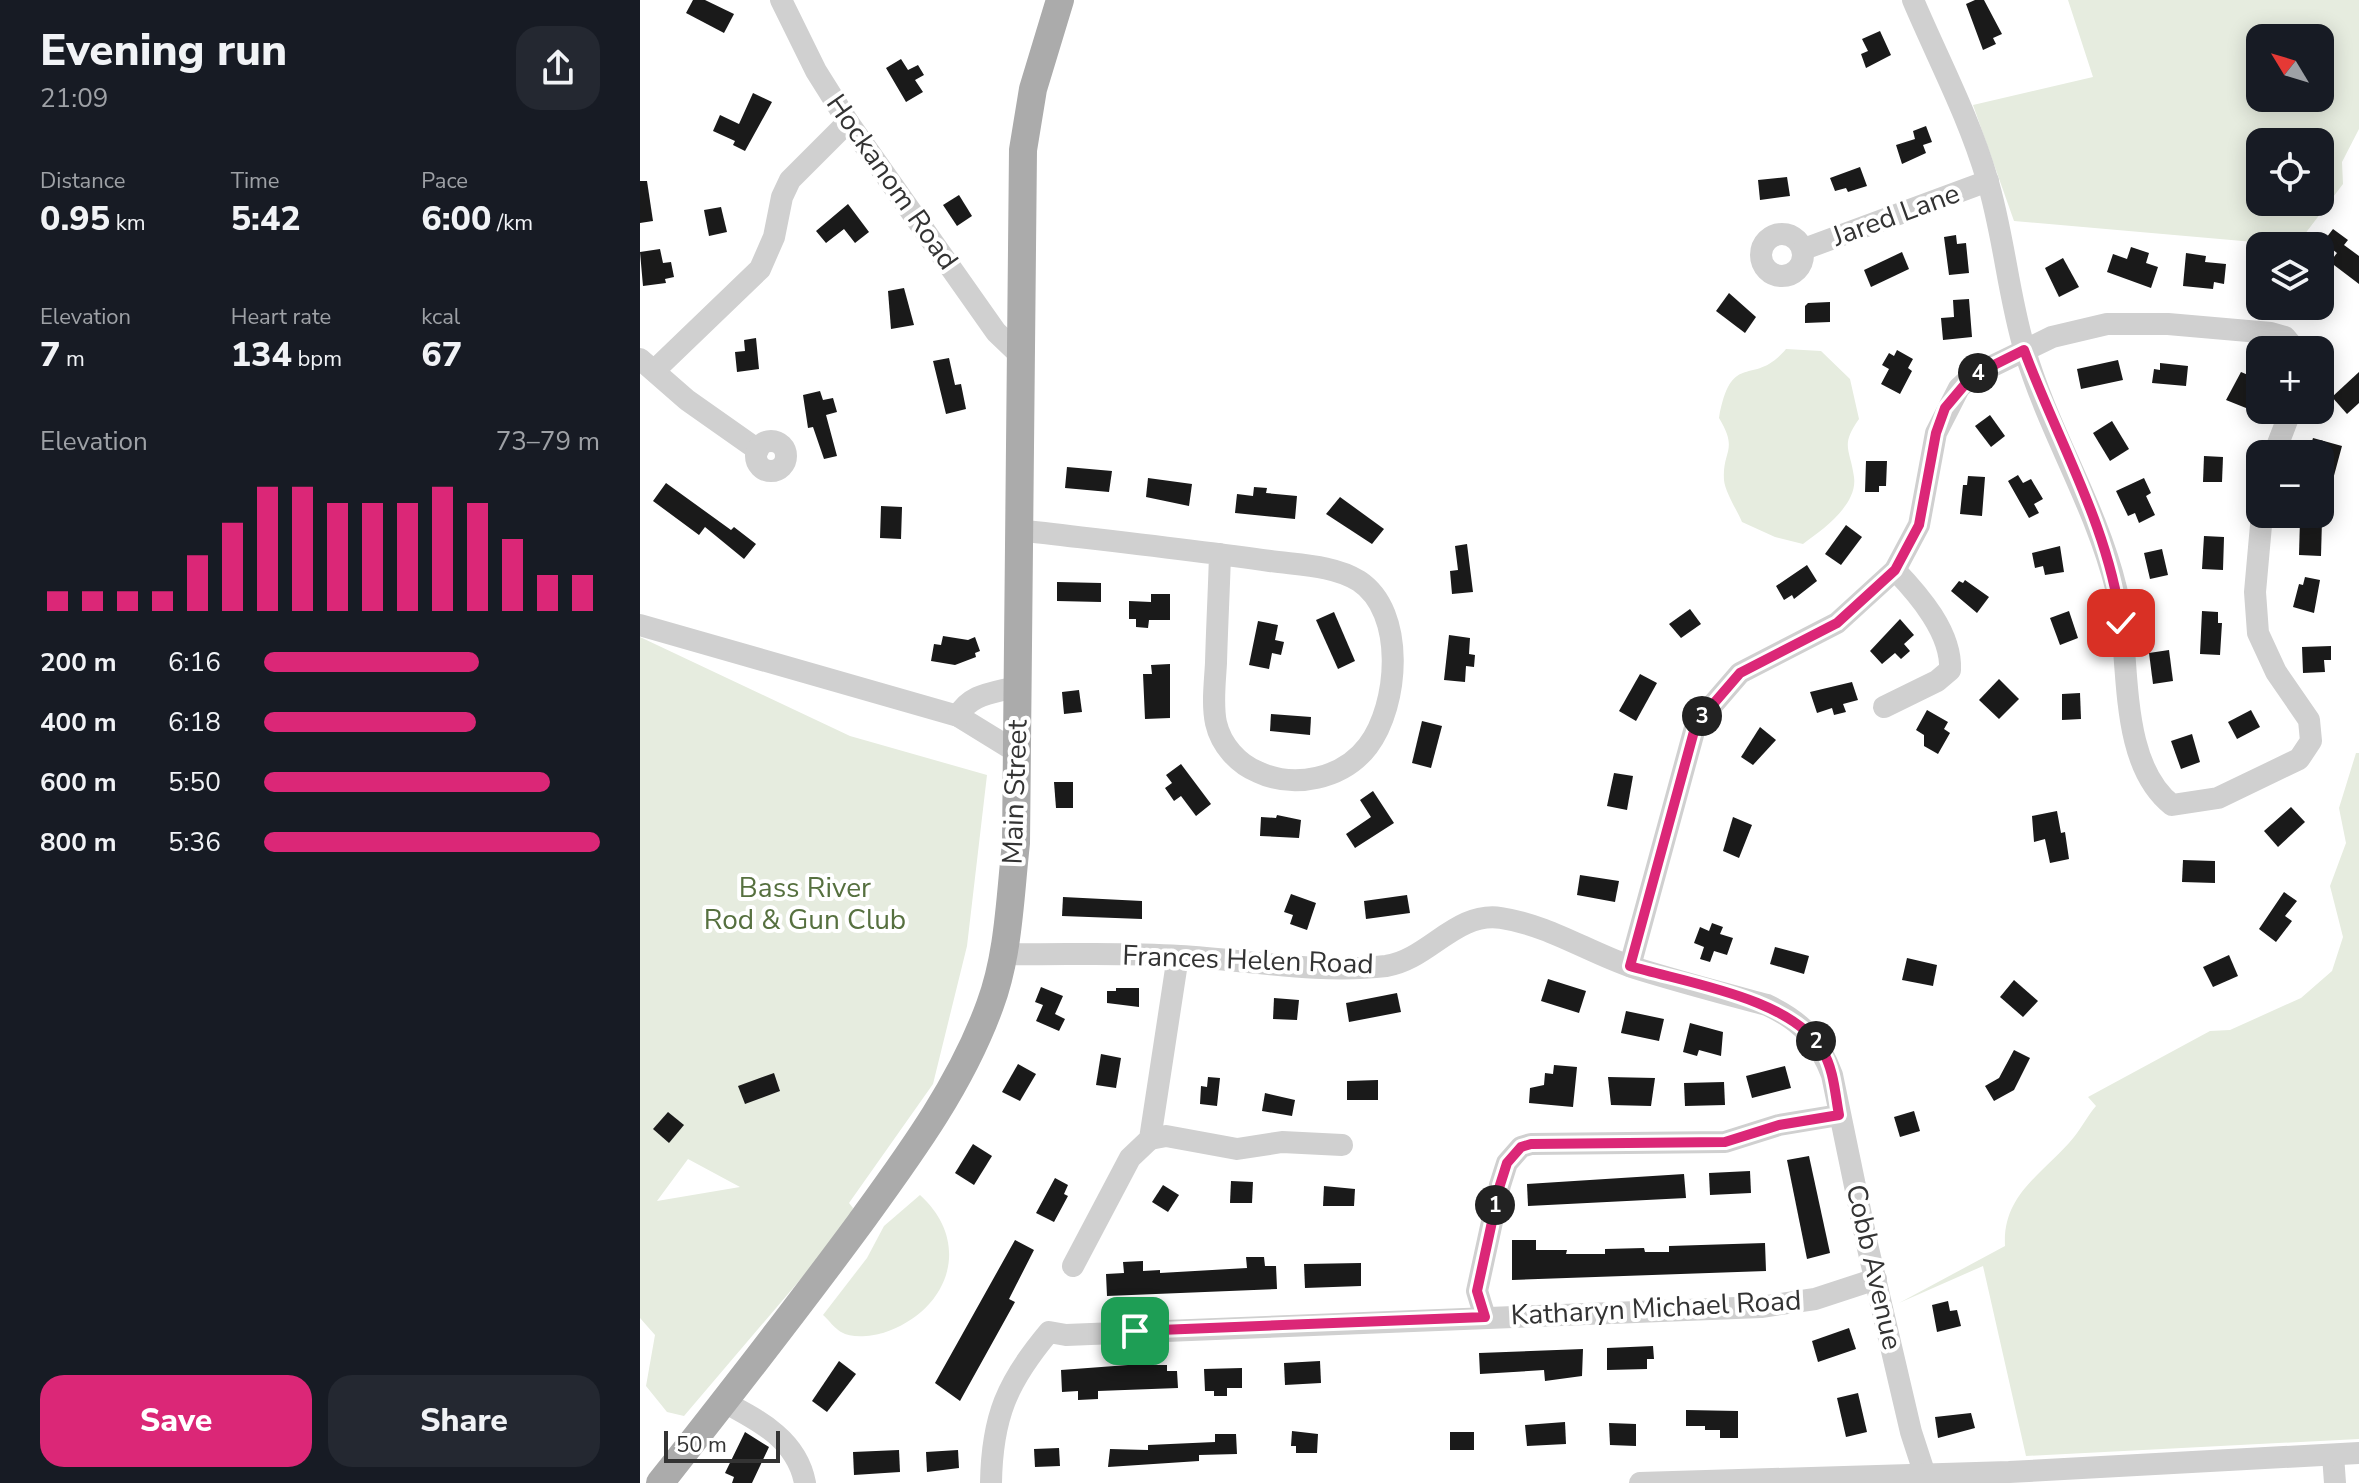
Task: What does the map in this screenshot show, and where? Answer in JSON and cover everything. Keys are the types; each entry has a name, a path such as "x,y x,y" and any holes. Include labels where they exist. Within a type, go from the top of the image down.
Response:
{"main road":[{"name":"Main Street","path":"660,1483 805,1298 935,1116 976,1040 991,1002 1003,954 1016,843 1019,354 1025,128 1033,89 1060,0"}],"street":[{"name":"Hockanom Road","path":"781,0 816,71 848,122 996,332 1019,354"},
{"path":"1913,0 1973,138 1988,181 2024,350 2098,533 2117,591 2125,692 2147,778 2156,793 2172,805 2218,798 2299,759 2311,741 2309,720 2276,672 2258,633 2255,592 2261,528"},
{"path":"758,450 687,400 647,364 760,269 774,237 782,197 790,180 848,122"},
{"name":"Jared Lane","path":"1804,249 1988,181"},
{"path":"1630,966 1696,724 1740,673 1837,623 1895,570 1919,525 1936,433 1945,408 1972,376 2052,337 2107,324 2139,323 2282,336"},
{"path":"1018,530 1220,554 1339,572 1366,586 1383,606 1391,627 1392,656 1382,715 1369,746 1342,768 1311,779 1277,778 1254,771 1225,744 1215,711 1220,554"},
{"path":"1884,707 1937,681 1950,670 1950,659 1924,601 1895,570"},
{"path":"640,625 958,716 1018,753"},
{"path":"958,716 965,703 973,698 1019,686"},
{"name":"Frances Helen Road","path":"1003,954 1178,956 1274,964 1385,966 1409,962 1449,933 1491,917 1564,937 1630,966 1776,1009 1806,1027 1826,1058"},
{"path":"1150,1139 1178,956"},
{"name":"Cobb Avenue","path":"1826,1058 1911,1432 1925,1475"},
{"path":"1485,1317 1477,1291 1500,1185 1507,1163 1521,1147 1531,1144 1725,1142 1779,1125 1839,1115"},
{"path":"1073,1266 1130,1158 1150,1139 1166,1136 1237,1149 1282,1142 1342,1145"},
{"name":"Katharyn Michael Road","path":"991,1483 996,1421 1003,1399 1015,1376 1049,1332 1066,1335 1761,1307 1815,1299 1876,1279"},
{"path":"724,1402 785,1441 803,1468 805,1483"},
{"path":"1640,1483 1807,1481 1925,1475 2010,1478 2359,1453"},
{"path":"2333,1455 2335,1483"}],"green space":[{"path":"2068,0 2359,0 2359,129 2342,162 2343,184 2334,196 2334,128 2246,128 2246,216 2319,216 2306,232 2246,232 2246,241 2014,221 1973,105 2093,77"},
{"path":"1786,349 1821,351 1850,379 1859,419 1848,442 1854,477 1850,497 1837,516 1803,544 1775,537 1742,522 1724,480 1729,444 1719,418 1730,383 1745,372 1774,361"},
{"name":"Bass River Rod & Gun Club","path":"640,637 850,736 987,775 967,946 933,1084 849,1203 853,1208 845,1227 684,1416 667,1412 646,1386 655,1335 640,1318","holes":["688,1159 740,1187 657,1201"]},
{"path":"2356,753 2359,753 2359,1439 2026,1456 1983,1266 1899,1303 2005,1246 2010,1212 2028,1185 2063,1150 2096,1106 2088,1097 2210,1031 2230,1030 2301,998 2332,971 2343,937 2330,886 2346,843 2339,808"},
{"path":"920,1195 937,1214 946,1234 949,1255 946,1274 938,1293 924,1309 905,1323 883,1333 856,1336 841,1332 823,1315 867,1258 884,1226"}],"building":[{"path":"693,0 705,0 734,14 724,33 686,13"},
{"path":"1984,0 2002,34 1993,38 1996,44 1983,50 1966,4"},
{"path":"1880,31 1891,55 1866,68 1861,54 1868,51 1862,39"},
{"path":"901,59 908,70 918,65 924,75 915,80 923,92 906,102 886,68"},
{"path":"753,93 772,102 745,151 733,145 735,141 713,131 720,115 739,124"},
{"path":"1926,126 1932,142 1923,145 1926,153 1902,164 1896,145 1915,139 1913,131"},
{"path":"1860,167 1867,186 1848,192 1846,188 1835,191 1830,178"},
{"path":"1787,177 1790,196 1760,200 1758,180"},
{"path":"640,181 647,181 653,221 640,223"},
{"path":"959,195 972,216 957,226 943,205"},
{"path":"848,204 869,232 855,243 844,229 826,243 816,231"},
{"path":"721,207 727,232 709,236 704,210"},
{"path":"2333,229 2348,240 2344,245 2359,256 2359,284 2334,265 2337,253 2334,251 2334,232 2331,232"},
{"path":"1956,235 1957,244 1966,243 1969,273 1949,275 1944,237"},
{"path":"2131,247 2149,253 2146,263 2158,267 2151,288 2107,272 2113,254 2127,259"},
{"path":"660,249 663,263 671,262 674,277 665,279 666,283 643,286 640,252"},
{"path":"1902,252 1909,269 1871,287 1864,270"},
{"path":"2186,253 2206,256 2205,262 2226,264 2224,284 2214,282 2213,289 2183,286"},
{"path":"2063,258 2079,287 2059,297 2045,268"},
{"path":"904,288 914,325 891,329 888,291"},
{"path":"1729,293 1756,317 1745,333 1716,311"},
{"path":"1969,299 1972,337 1943,340 1941,318 1954,317 1953,300"},
{"path":"1830,302 1830,322 1805,323 1805,306 1808,303"},
{"path":"756,338 759,369 737,372 735,352 745,351 744,340"},
{"path":"1897,350 1913,359 1908,368 1912,371 1900,394 1881,384 1889,369 1882,365 1889,353 1894,356"},
{"path":"949,358 955,385 961,384 966,409 946,414 933,361"},
{"path":"2118,360 2123,380 2081,389 2077,369"},
{"path":"2160,363 2188,366 2186,386 2152,383 2154,369 2160,370"},
{"path":"2241,372 2246,374 2246,408 2226,400"},
{"path":"2359,372 2359,403 2347,414 2334,395"},
{"path":"820,391 823,400 833,398 837,412 826,415 837,456 824,459 813,427 808,428 803,395"},
{"path":"1990,415 2005,436 1991,447 1975,426"},
{"path":"2112,421 2129,449 2110,461 2093,433"},
{"path":"2334,444 2342,446 2334,476"},
{"path":"2204,456 2223,457 2222,482 2203,482"},
{"path":"1866,461 1887,461 1886,486 1879,486 1879,492 1865,492"},
{"path":"1067,467 1112,471 1109,492 1065,488"},
{"path":"2018,475 2023,483 2031,479 2043,499 2034,504 2039,513 2029,518 2008,481"},
{"path":"1968,476 1985,477 1982,516 1960,514 1963,485 1967,485"},
{"path":"1148,478 1192,484 1189,506 1146,497"},
{"path":"2144,478 2151,493 2146,496 2155,515 2139,523 2135,513 2128,516 2116,491"},
{"path":"666,483 731,530 734,527 756,544 744,559 705,527 699,535 653,501"},
{"path":"1254,487 1267,488 1266,493 1297,496 1295,519 1235,513 1237,494 1253,496"},
{"path":"1340,497 1384,529 1372,544 1326,514"},
{"path":"881,506 902,507 901,539 880,538"},
{"path":"1846,525 1862,537 1841,565 1825,554"},
{"path":"2300,528 2322,528 2321,556 2299,555"},
{"path":"2204,536 2224,537 2223,570 2202,569"},
{"path":"1467,544 1473,592 1452,594 1450,571 1458,570 1455,546"},
{"path":"2060,546 2064,572 2045,575 2043,566 2035,568 2032,553"},
{"path":"2162,549 2168,575 2150,579 2144,553"},
{"path":"1807,565 1817,581 1794,599 1792,595 1784,600 1776,586"},
{"path":"2305,577 2320,580 2314,613 2293,607 2299,584 2303,585"},
{"path":"1965,580 1989,597 1977,613 1951,591 1959,581 1963,583"},
{"path":"1057,582 1101,583 1101,602 1057,601"},
{"path":"1151,594 1170,594 1170,620 1149,620 1148,628 1136,627 1136,619 1129,619 1129,601 1151,602"},
{"path":"1690,609 1701,624 1681,638 1669,624"},
{"path":"2069,611 2078,638 2060,645 2050,618"},
{"path":"2202,611 2218,612 2218,623 2222,623 2220,655 2200,654"},
{"path":"1334,612 1355,661 1338,669 1316,620"},
{"path":"1900,619 1914,635 1904,644 1910,651 1901,659 1895,653 1882,664 1870,651"},
{"path":"1258,621 1278,625 1275,640 1284,642 1281,655 1272,653 1269,669 1249,665"},
{"path":"1449,635 1470,638 1469,654 1475,655 1474,667 1466,666 1465,682 1444,680"},
{"path":"943,636 968,640 975,637 980,651 975,653 976,657 955,665 931,661 934,644 941,645"},
{"path":"2331,646 2331,660 2324,660 2325,672 2303,673 2302,647"},
{"path":"2169,650 2173,681 2153,684 2149,653"},
{"path":"1170,664 1170,718 1145,719 1143,674 1152,674 1151,665"},
{"path":"1640,674 1657,683 1636,721 1619,711"},
{"path":"1999,679 2019,699 1999,719 1979,700"},
{"path":"1852,682 1858,700 1843,704 1846,712 1834,715 1832,708 1817,713 1810,692"},
{"path":"1079,690 1082,712 1064,714 1062,692"},
{"path":"2080,693 2081,719 2062,720 2062,694"},
{"path":"1927,710 1948,722 1944,729 1950,733 1938,754 1924,746 1924,735 1916,730"},
{"path":"2251,710 2260,727 2237,739 2228,722"},
{"path":"1271,714 1311,717 1310,735 1270,731"},
{"path":"1422,721 1442,726 1431,768 1412,763"},
{"path":"1760,727 1776,740 1753,765 1741,757"},
{"path":"2192,734 2200,762 2181,769 2171,741"},
{"path":"1181,764 1211,804 1196,816 1181,796 1174,801 1165,788 1172,783 1166,775"},
{"path":"1614,773 1633,776 1627,810 1607,806"},
{"path":"1054,782 1073,782 1073,808 1056,808"},
{"path":"1373,791 1394,823 1355,848 1346,834 1371,817 1360,800"},
{"path":"2291,807 2305,822 2278,847 2264,831"},
{"path":"2057,811 2061,833 2065,832 2069,859 2050,863 2045,839 2034,842 2032,816"},
{"path":"1277,815 1301,820 1299,838 1260,836 1261,817 1276,818"},
{"path":"1733,817 1752,825 1739,858 1723,851"},
{"path":"2183,860 2215,861 2215,883 2182,882"},
{"path":"1580,875 1619,881 1615,902 1577,895"},
{"path":"2284,892 2297,901 2285,916 2292,921 2276,942 2259,929"},
{"path":"1291,894 1316,903 1307,930 1290,924 1293,915 1284,912"},
{"path":"1407,895 1410,913 1366,919 1364,901"},
{"path":"1063,897 1142,901 1142,919 1062,916"},
{"path":"1712,923 1723,927 1720,934 1733,938 1727,955 1714,951 1710,962 1700,959 1704,947 1694,943 1700,927 1709,931"},
{"path":"1775,947 1809,956 1804,974 1770,964"},
{"path":"2229,955 2238,976 2213,987 2203,967"},
{"path":"1907,958 1937,965 1933,986 1902,980"},
{"path":"1548,979 1586,991 1579,1013 1541,1001"},
{"path":"2014,980 2038,1001 2023,1017 2000,997"},
{"path":"1041,987 1063,996 1055,1014 1065,1019 1059,1031 1036,1021 1043,1005 1035,1002"},
{"path":"1116,988 1139,988 1139,1007 1107,1003 1107,991 1116,991"},
{"path":"1397,993 1401,1012 1349,1022 1346,1003"},
{"path":"1274,998 1299,1000 1297,1020 1273,1019"},
{"path":"1626,1011 1664,1019 1659,1041 1621,1033"},
{"path":"1690,1023 1723,1032 1721,1056 1699,1050 1697,1056 1683,1052"},
{"path":"2014,1050 2030,1058 2014,1090 1994,1101 1985,1086 1999,1078"},
{"path":"1101,1054 1121,1058 1116,1088 1096,1085"},
{"path":"1018,1064 1036,1074 1020,1101 1002,1092"},
{"path":"1554,1065 1577,1067 1573,1107 1529,1103 1530,1088 1544,1085 1545,1073 1553,1074"},
{"path":"1785,1066 1791,1088 1752,1098 1746,1076"},
{"path":"774,1073 780,1091 745,1104 738,1086"},
{"path":"1208,1077 1220,1078 1217,1106 1200,1104 1201,1086 1207,1087"},
{"path":"1608,1077 1655,1078 1651,1106 1611,1105"},
{"path":"1378,1080 1378,1100 1347,1100 1347,1081"},
{"path":"1724,1082 1725,1105 1685,1106 1684,1083"},
{"path":"1265,1093 1295,1100 1292,1116 1262,1111"},
{"path":"1914,1111 1920,1131 1900,1137 1894,1117"},
{"path":"668,1112 684,1125 669,1143 653,1129"},
{"path":"973,1144 992,1156 974,1185 955,1173"},
{"path":"1809,1156 1830,1253 1807,1259 1787,1160"},
{"path":"1750,1171 1751,1193 1710,1195 1709,1173"},
{"path":"1684,1174 1686,1198 1528,1206 1527,1184"},
{"path":"1055,1178 1068,1185 1064,1194 1068,1196 1054,1222 1036,1213"},
{"path":"1231,1181 1253,1182 1252,1203 1230,1203"},
{"path":"1163,1185 1179,1195 1168,1212 1152,1202"},
{"path":"1324,1186 1355,1189 1354,1206 1323,1206"},
{"path":"1015,1240 1034,1250 1009,1299 1015,1302 960,1401 935,1383"},
{"path":"1512,1240 1536,1240 1536,1250 1567,1250 1566,1254 1605,1254 1605,1249 1644,1248 1645,1252 1669,1252 1669,1246 1765,1243 1766,1271 1512,1280"},
{"path":"1246,1257 1264,1257 1265,1266 1276,1266 1277,1289 1107,1296 1106,1274 1124,1273 1123,1262 1143,1261 1143,1271 1160,1270 1160,1273 1247,1268"},
{"path":"1361,1263 1361,1286 1305,1288 1304,1264"},
{"path":"1948,1301 1950,1311 1957,1310 1961,1326 1937,1332 1932,1305"},
{"path":"1849,1328 1856,1349 1818,1362 1812,1341"},
{"path":"1653,1346 1654,1359 1647,1359 1647,1369 1607,1370 1607,1348"},
{"path":"1583,1349 1582,1376 1545,1381 1544,1370 1480,1374 1479,1353"},
{"path":"839,1361 856,1374 827,1412 812,1401"},
{"path":"1320,1361 1321,1383 1285,1385 1284,1363"},
{"path":"1167,1365 1167,1371 1177,1371 1178,1388 1098,1391 1098,1399 1078,1400 1078,1391 1062,1392 1061,1370"},
{"path":"1242,1368 1242,1388 1227,1388 1227,1396 1214,1396 1214,1391 1205,1391 1204,1369"},
{"path":"1858,1393 1867,1432 1846,1437 1837,1398"},
{"path":"1686,1410 1738,1411 1738,1438 1720,1438 1720,1430 1705,1430 1705,1426 1686,1426"},
{"path":"1971,1413 1975,1428 1938,1438 1935,1417"},
{"path":"1565,1422 1566,1444 1527,1446 1525,1425"},
{"path":"1609,1423 1636,1424 1636,1446 1610,1445"},
{"path":"1292,1431 1318,1434 1317,1453 1296,1453 1296,1446 1291,1446"},
{"path":"745,1432 769,1447 752,1483 732,1483 734,1477 725,1473"},
{"path":"1450,1432 1474,1432 1474,1450 1450,1450"},
{"path":"1215,1434 1236,1434 1237,1454 1199,1455 1199,1461 1108,1467 1110,1449 1148,1450 1148,1445 1215,1442"},
{"path":"1059,1448 1060,1466 1035,1467 1034,1449"},
{"path":"899,1450 900,1472 854,1475 853,1452"},
{"path":"958,1450 959,1468 927,1472 926,1452"}],"route":[{"path":"1135,1331 1485,1317 1477,1291 1487,1239 1507,1163 1521,1147 1531,1144 1725,1142 1779,1125 1839,1115 1832,1075 1824,1052 1806,1027 1767,1005 1630,966 1670,830 1696,724 1723,689 1740,673 1837,623 1877,590 1895,570 1910,548 1919,525 1936,433 1945,408 1972,376 2024,350 2098,533 2117,591 2121,623"}]}
